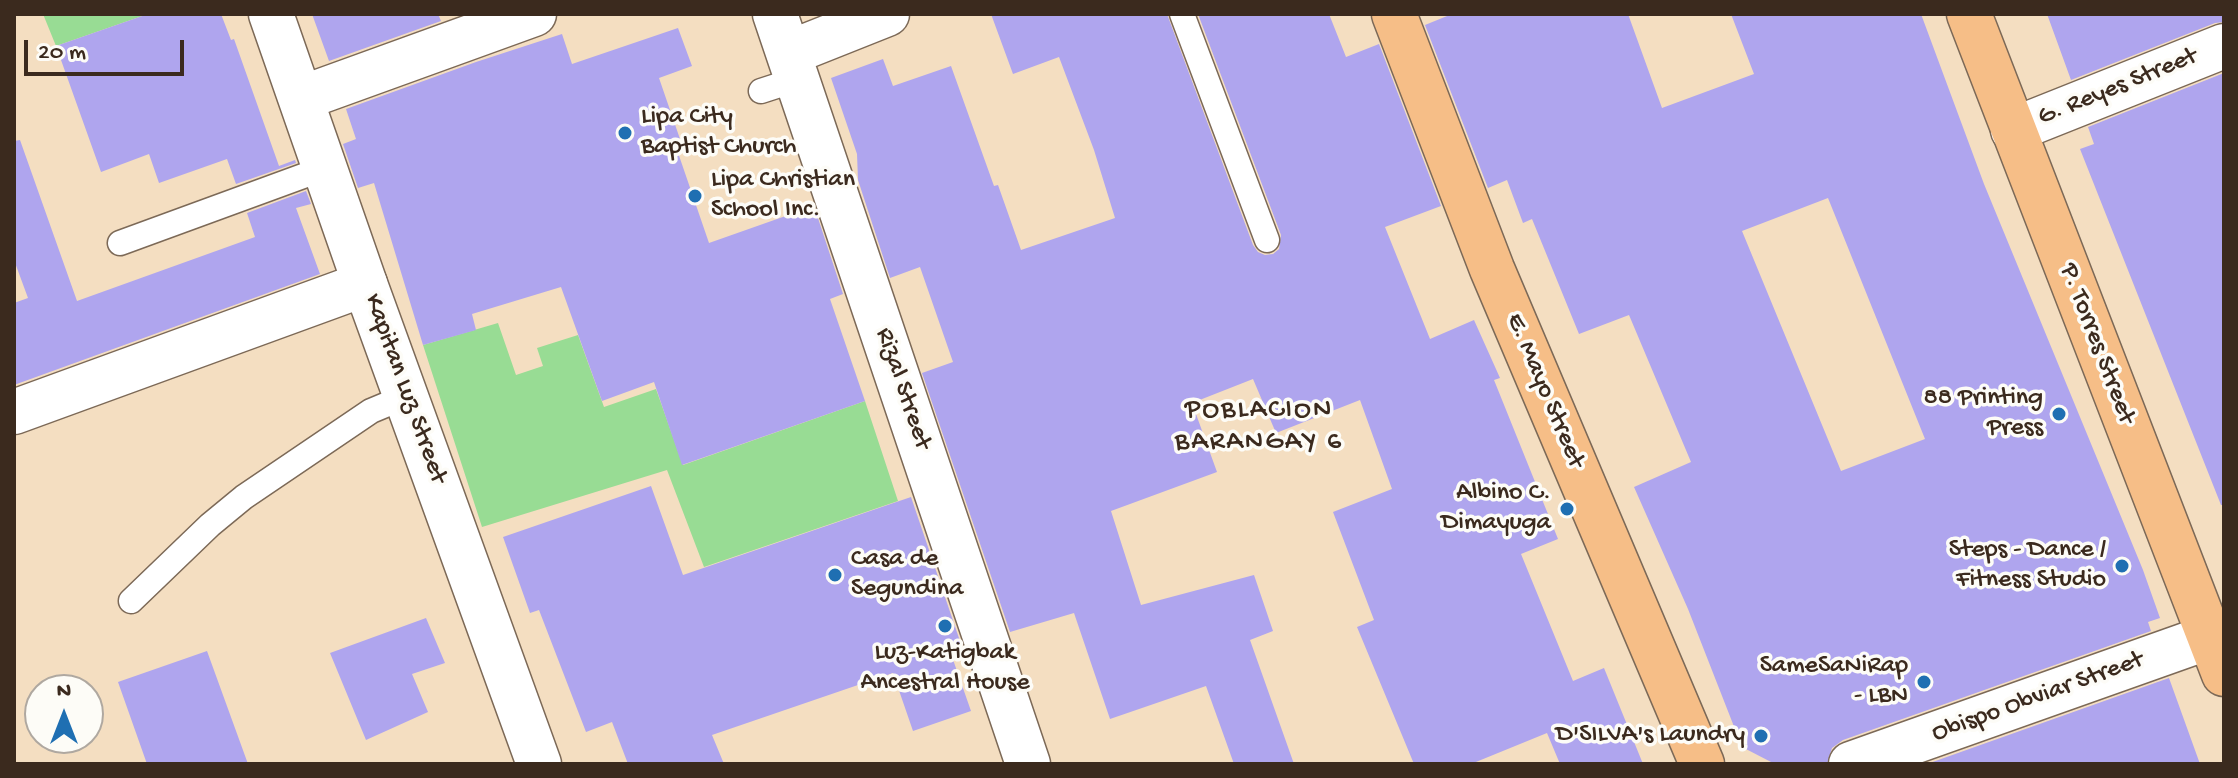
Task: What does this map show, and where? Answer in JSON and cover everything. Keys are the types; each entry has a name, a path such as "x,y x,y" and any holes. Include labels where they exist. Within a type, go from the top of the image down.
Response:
{"main road":[{"name":"E. Mayo Street","path":"1394,14 1492,269 1702,764"},
{"name":"P. Torres Street","path":"1969,14 2219,648"}],"street":[{"name":"Kapitan Luz Street","path":"271,14 539,764"},
{"path":"302,98 534,14"},
{"path":"781,59 887,14"},
{"name":"G. Reyes Street","path":"2013,130 2224,46"},
{"name":"Rizal Street","path":"781,59 1028,764"},
{"path":"14,412 365,284"},
{"name":"Obispo Obviar Street","path":"1851,764 2219,648"}],"lane":[{"path":"1182,14 1267,240"},
{"path":"120,243 325,168"},
{"path":"131,601 210,525 244,497 371,411 407,396"}],"green space":[{"path":"43,14 148,14 56,46"},
{"path":"498,323 516,375 543,366 537,348 578,335 604,407 656,389 683,465 865,401 898,501 704,567 667,470 482,527 423,345"}],"building":[{"path":"148,14 221,14 231,40 234,39 279,166 295,160 296,163 236,184 227,159 159,183 149,154 101,172 56,46"},
{"path":"312,14 438,14 441,21 329,61"},
{"path":"991,14 1167,14 1253,245 1265,255 1279,249 1281,235 1198,14 1329,14 1346,57 1379,44 1441,206 1385,227 1430,339 1474,320 1500,378 1494,380 1558,539 1521,554 1573,681 1604,668 1643,764 1560,764 1547,733 1471,764 1414,764 1357,627 1374,620 1333,512 1392,489 1360,400 1276,433 1253,379 1192,403 1217,472 1111,511 1141,605 1254,575 1273,631 1250,640 1294,764 1234,764 1206,686 1110,719 1074,613 1010,632 922,373 953,362 920,267 890,278 858,180 857,154 831,78 883,59 893,86 951,66 994,186 998,185 1021,250 1115,218 1094,150 1059,57 1013,74"},
{"path":"1452,14 1628,14 1662,108 1754,74 1731,14 1921,14 1984,184 2143,570 2160,618 2148,622 2151,631 1843,740 1832,748 1827,764 1773,763 1742,747 1688,609 1634,487 1691,462 1629,315 1579,334 1532,219 1523,223 1507,180 1488,188 1425,25","holes":["1828,198 1925,439 1841,471 1742,231"]},
{"path":"2047,14 2224,14 2224,22 2071,80"},
{"path":"678,28 692,66 659,78 680,139 674,141 709,243 814,206 843,294 830,299 865,401 682,465 654,382 602,401 561,287 472,314 476,330 423,345 374,183 358,188 343,144 356,139 346,109 476,62 562,34 572,64"},
{"path":"2224,73 2224,505 2221,505 2080,149 2094,144 2088,127"},
{"path":"20,140 77,301 255,237 247,213 306,191 311,204 296,208 320,274 14,385 14,303 28,298 14,260 14,141"},
{"path":"651,486 683,575 911,497 962,647 950,651 971,711 913,731 893,673 712,735 724,764 628,764 612,722 586,732 539,610 530,613 503,537"},
{"path":"426,618 445,663 412,674 428,712 366,740 330,653"},
{"path":"207,651 248,764 147,764 118,682"},
{"path":"2169,678 2200,764 1927,764"}],"place":[{"name":"Lipa City Baptist Church","path":"625,133"},
{"name":"Lipa Christian School Inc.","path":"695,196"},
{"name":"88 Printing Press","path":"2059,414"},
{"name":"Albino C. Dimayuga","path":"1567,509"},
{"name":"Steps - Dance / Fitness Studio","path":"2122,566"},
{"name":"Casa de Segundina","path":"835,575"},
{"name":"Luz-Katigbak Ancestral House","path":"945,626"},
{"name":"SameSaNiRap - LBN","path":"1924,682"},
{"name":"D'SILVA's Laundry","path":"1761,736"}],"district":[{"name":"POBLACION BARANGAY 6","path":"1259,428"}]}
